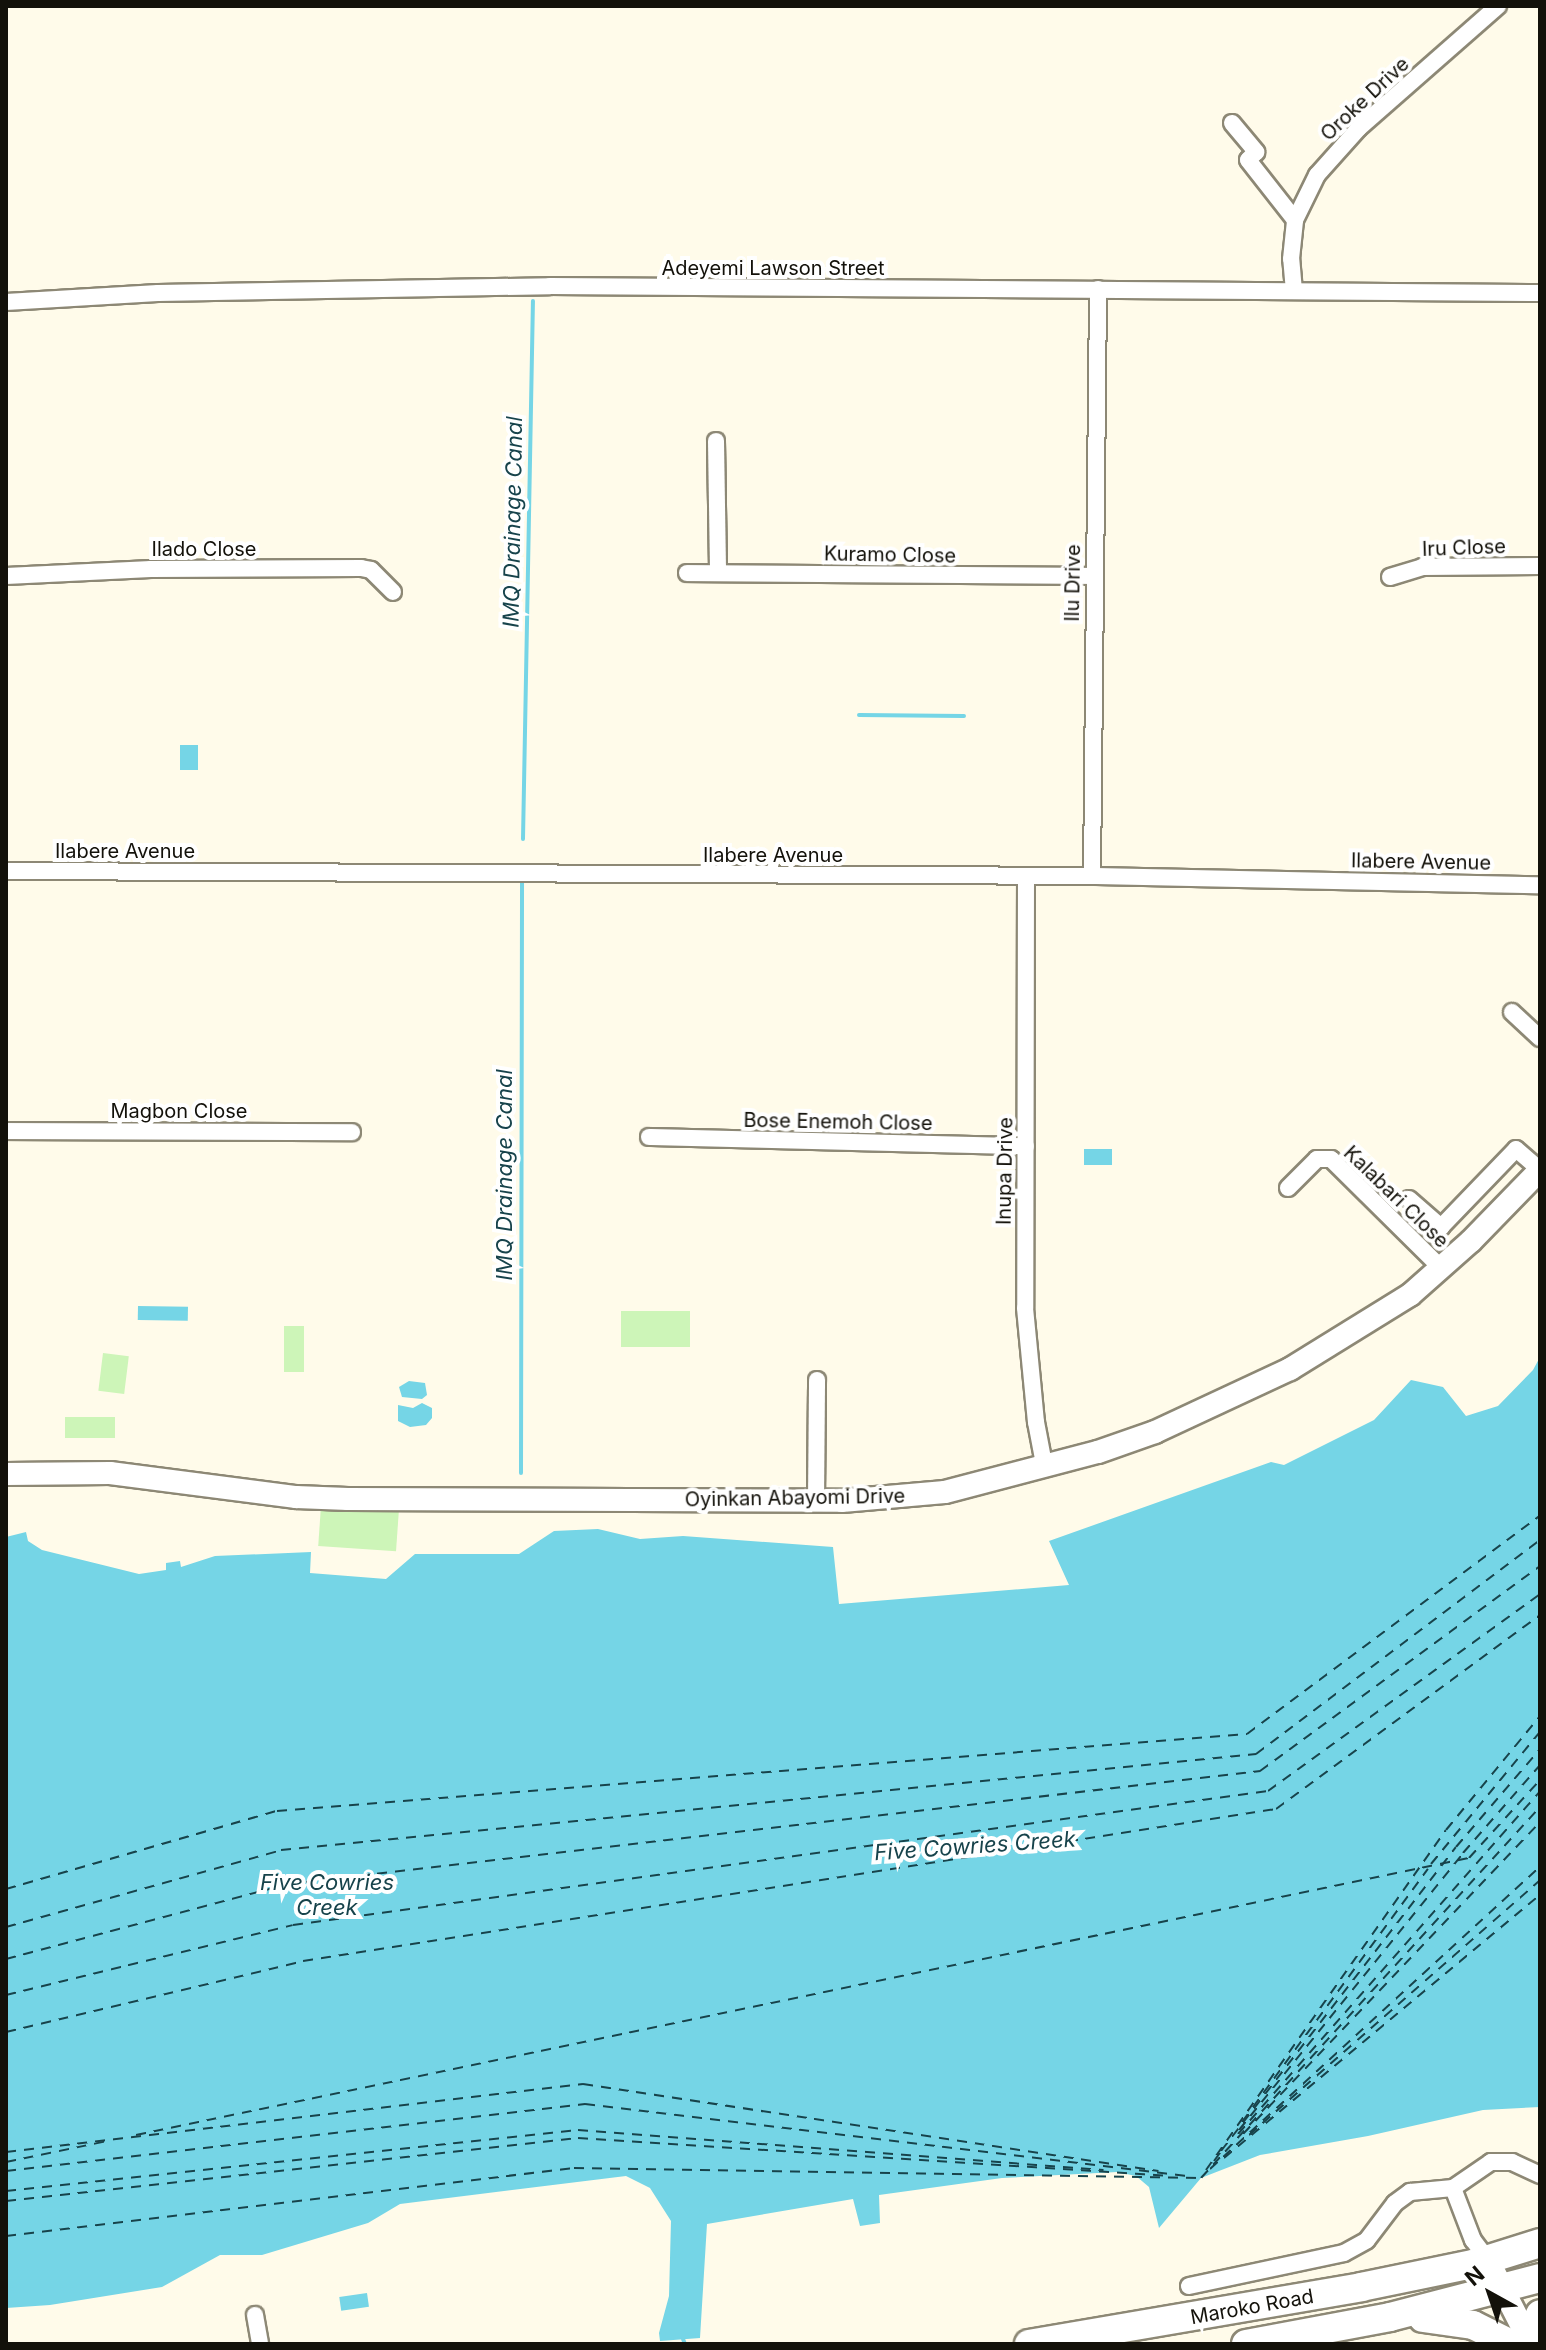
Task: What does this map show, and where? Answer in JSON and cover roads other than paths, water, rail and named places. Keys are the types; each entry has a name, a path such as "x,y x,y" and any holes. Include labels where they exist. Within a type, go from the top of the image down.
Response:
{"highway":[{"name":"Maroko Road","path":"1029,2344 1240,2310 1540,2243"},
{"name":"Maroko Road","path":"1246,2344 1390,2317 1496,2292 1540,2278"},
{"path":"1390,2317 1456,2320 1525,2337"}],"street":[{"name":"Oroke Drive","path":"1294,291 1291,259 1295,220 1311,184 1338,149 1498,6"},
{"path":"1232,123 1256,152 1248,160 1295,220"},
{"name":"Adeyemi Lawson Street","path":"6,302 158,293 550,286 1540,293"},
{"name":"Ilu Drive","path":"1092,876 1098,289"},
{"path":"716,441 718,573"},
{"name":"Iru Close","path":"1390,577 1422,567 1540,566"},
{"name":"Ilado Close","path":"6,576 151,569 361,568 371,570 393,592"},
{"name":"Kuramo Close","path":"687,573 1093,576"},
{"name":"Ilabere Avenue","path":"6,871 1092,876 1540,885"},
{"name":"Inupa Drive","path":"1026,877 1025,1308 1036,1422 1044,1464"},
{"path":"1512,1012 1540,1038"},
{"name":"Magbon Close","path":"6,1131 352,1132"},
{"name":"Bose Enemoh Close","path":"649,1137 1026,1146"},
{"path":"1409,1199 1441,1227 1516,1149 1540,1170"},
{"name":"Kalabari Close","path":"1288,1188 1317,1159 1331,1159 1441,1268"},
{"name":"Oyinkan Abayomi Drive","path":"6,1474 110,1473 335,1498 816,1500 891,1499 945,1492 1098,1452 1155,1432 1290,1369 1376,1319 1441,1268 1540,1170"},
{"path":"816,1500 817,1380"},
{"path":"1189,2286 1344,2253 1367,2240 1395,2203 1410,2192 1453,2188 1483,2165 1512,2162 1540,2175"},
{"path":"1453,2188 1478,2255 1496,2292 1525,2337"},
{"path":"255,2315 260,2344"}],"water":[{"path":"180,745 198,745 198,770 180,770"},
{"path":"1084,1149 1112,1149 1112,1165 1084,1165"},
{"path":"138,1306 188,1307 188,1321 138,1320"},
{"name":"Five Cowries Creek","path":"1540,1357 1540,2107 1483,2110 1368,2136 1260,2155 1201,2178 1159,2228 1149,2187 1136,2176 1117,2172 1002,2178 879,2195 880,2223 860,2226 853,2199 707,2224 700,2338 660,2341 659,2333 669,2296 671,2221 650,2188 626,2176 400,2204 368,2223 262,2255 220,2255 162,2287 50,2305 6,2308 6,1537 26,1532 28,1541 42,1550 139,1574 166,1570 166,1563 180,1561 181,1567 215,1556 311,1552 310,1573 386,1579 415,1554 519,1554 554,1531 598,1529 640,1539 683,1536 833,1547 839,1604 1069,1585 1049,1541 1271,1462 1284,1465 1374,1420 1411,1380 1443,1387 1466,1416 1498,1406 1533,1370"},
{"path":"409,1381 425,1383 427,1395 422,1399 402,1397 399,1387"},
{"path":"422,1403 432,1408 432,1418 426,1425 410,1427 398,1421 398,1405 413,1408"},
{"path":"367,2293 369,2307 341,2311 339,2297"}],"waterway":[{"name":"IMQ Drainage Canal","path":"523,839 533,301"},
{"path":"859,715 964,716"},
{"name":"IMQ Drainage Canal","path":"521,1473 522,879"},
{"path":"683,2339 685,2344"}]}
